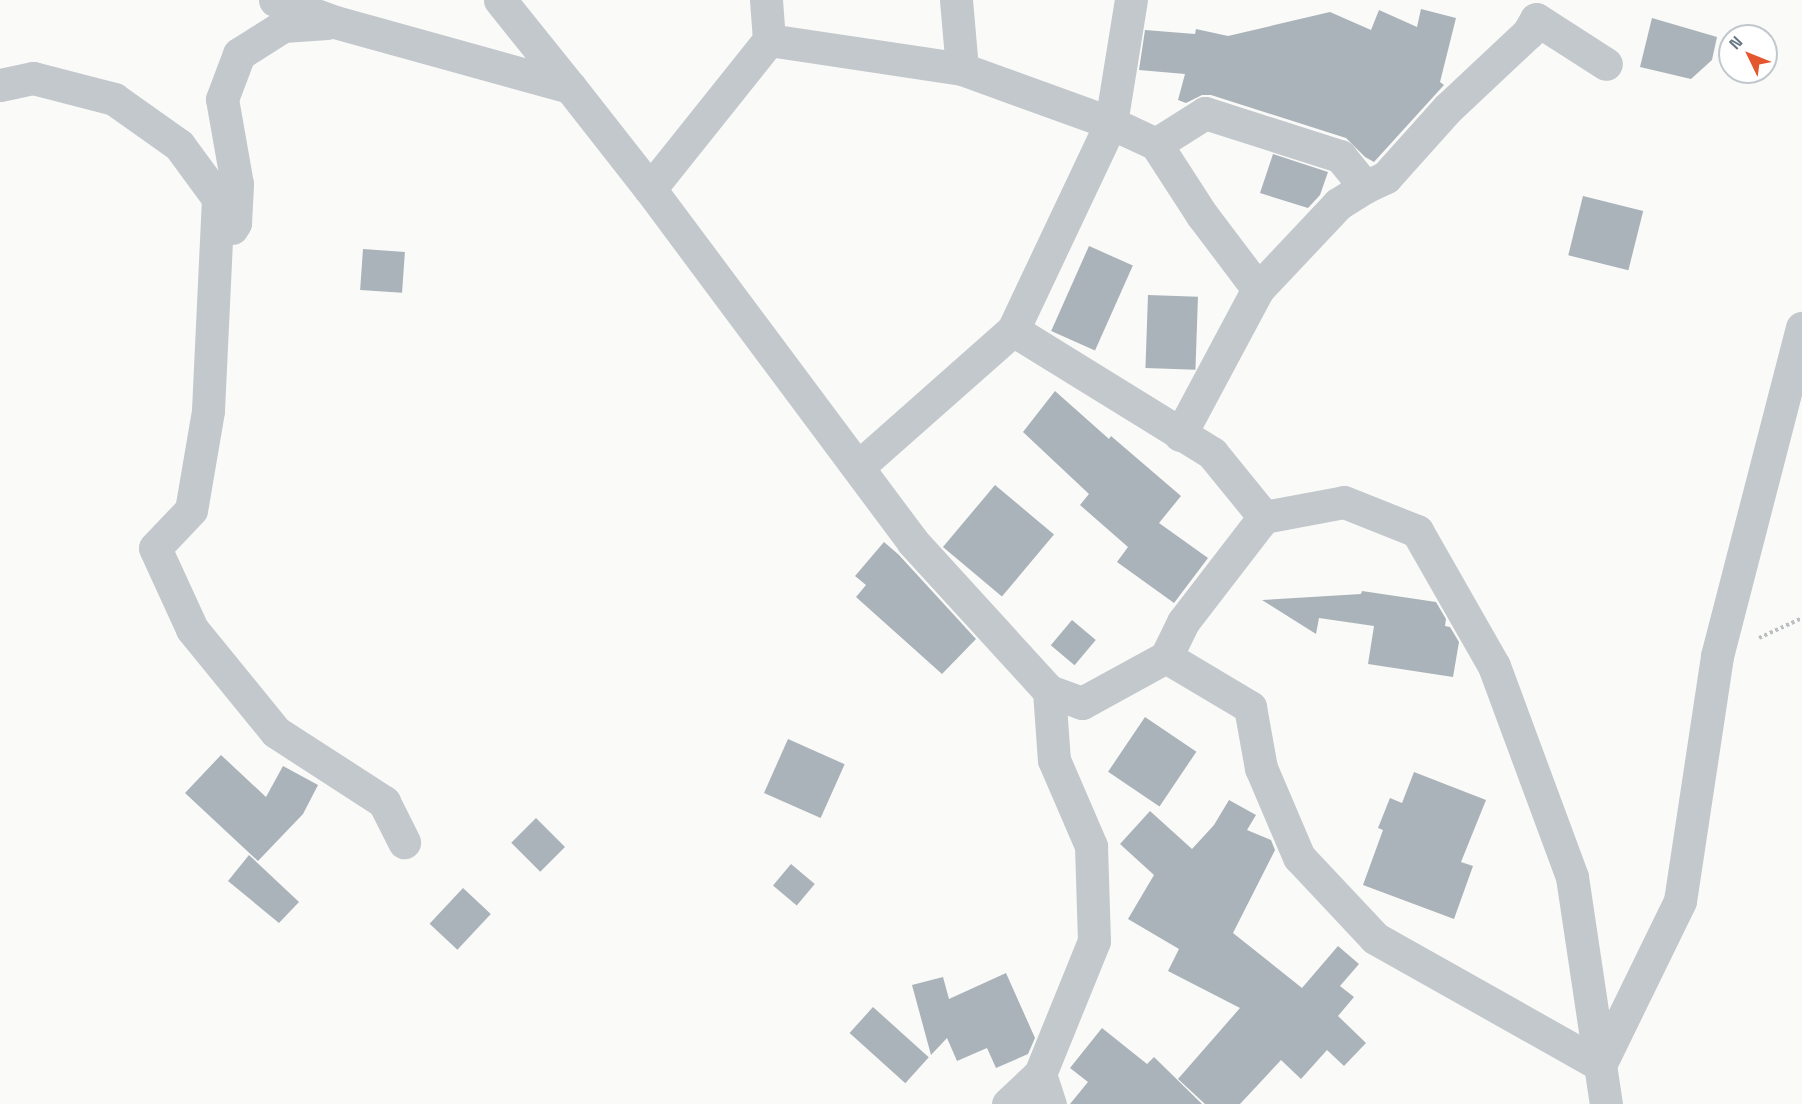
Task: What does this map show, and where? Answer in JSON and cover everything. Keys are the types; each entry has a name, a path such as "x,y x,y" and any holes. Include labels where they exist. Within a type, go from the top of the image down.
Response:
{"street":[{"path":"275,0 335,22 570,87"},
{"path":"500,0 650,189 912,542 1048,691 1082,703 1167,657 1182,622 1264,517 1344,502 1417,531 1494,666 1572,877 1606,1104"},
{"path":"650,189 769,39 766,0"},
{"path":"956,0 962,69"},
{"path":"858,467 1013,330 1111,123 1131,0"},
{"path":"1529,10 1606,64"},
{"path":"1180,435 1258,289 1338,204 1386,177 1448,108 1528,33 1529,10"},
{"path":"215,256 235,223 237,184 222,99 239,54 283,27 335,22"},
{"path":"769,39 962,69 1111,123 1156,144 1202,215 1258,289"},
{"path":"0,85 33,78 114,99 179,145 218,198 208,411 191,510 155,548 192,629 276,732 384,802 405,842"},
{"path":"1156,144 1205,113 1340,156 1365,187"},
{"path":"1600,1065 1680,902 1717,656 1802,327"},
{"path":"1013,330 1212,453 1264,517"},
{"path":"1167,657 1250,707 1261,768 1299,857 1375,938 1600,1065"},
{"path":"1008,1104 1045,1089 1094,941 1091,846 1054,760 1048,691"}],"building":[{"path":"1421,9 1456,18 1440,82 1444,85 1374,162 1365,157 1346,138 1211,95 1202,95 1186,103 1178,100 1185,74 1139,70 1145,30 1195,34 1196,29 1228,36 1330,12 1371,30 1379,10 1417,27"},
{"path":"1652,18 1717,37 1712,60 1691,79 1640,67"},
{"path":"1273,154 1328,172 1320,195 1308,208 1260,193"},
{"path":"1583,196 1643,211 1628,270 1568,255"},
{"path":"1089,246 1133,266 1095,350 1051,331"},
{"path":"363,249 405,252 402,293 360,290"},
{"path":"1148,295 1198,297 1195,370 1145,368"},
{"path":"1055,391 1109,439 1111,436 1181,496 1159,523 1208,558 1174,603 1117,562 1128,547 1080,505 1089,494 1023,432"},
{"path":"995,485 1054,534 1002,597 943,547"},
{"path":"884,542 899,555 976,639 942,674 856,597 866,585 855,576"},
{"path":"1362,591 1436,602 1446,619 1445,626 1450,627 1459,642 1453,677 1368,664 1374,626 1319,618 1316,634 1262,600 1361,594"},
{"path":"1072,620 1096,640 1075,665 1051,645"},
{"path":"1145,717 1196,752 1159,806 1108,772"},
{"path":"788,739 845,764 821,818 764,793"},
{"path":"221,755 266,797 283,766 318,785 303,814 258,861 185,793"},
{"path":"1414,772 1486,800 1461,862 1473,866 1454,919 1363,885 1383,830 1378,828 1390,798 1402,803"},
{"path":"1229,800 1256,815 1247,830 1271,840 1275,850 1233,933 1302,988 1338,946 1359,964 1340,986 1354,997 1338,1016 1366,1043 1344,1066 1327,1050 1301,1079 1281,1060 1240,1104 1205,1104 1178,1079 1240,1008 1168,971 1179,949 1128,919 1154,875 1120,844 1150,811 1192,849 1214,825"},
{"path":"536,818 565,847 540,872 511,843"},
{"path":"249,855 299,902 279,923 228,881"},
{"path":"791,864 815,884 797,905 773,885"},
{"path":"463,888 491,914 457,950 430,924"},
{"path":"1006,973 1035,1038 1028,1054 996,1068 987,1048 957,1061 947,1038 931,1055 912,985 943,977 949,999"},
{"path":"873,1007 929,1057 905,1083 850,1033"},
{"path":"1102,1028 1147,1064 1154,1057 1202,1104 1070,1104 1088,1082 1070,1068"}]}
